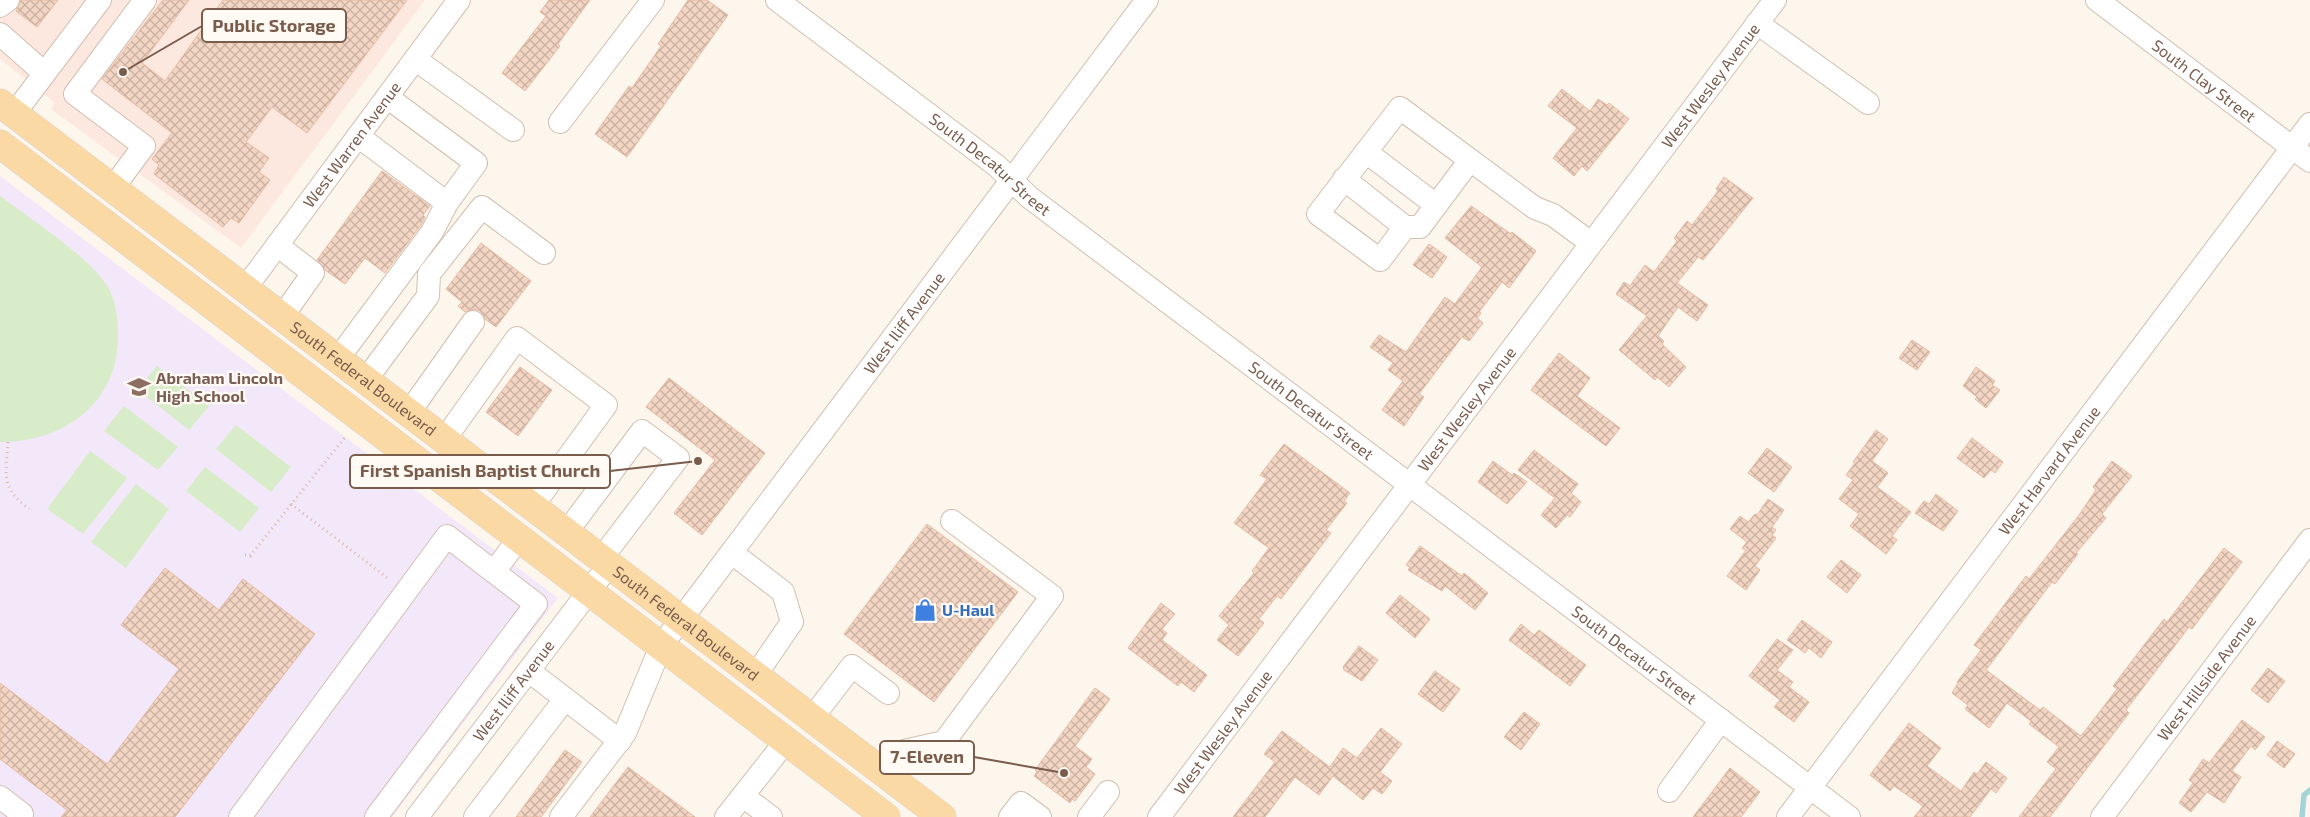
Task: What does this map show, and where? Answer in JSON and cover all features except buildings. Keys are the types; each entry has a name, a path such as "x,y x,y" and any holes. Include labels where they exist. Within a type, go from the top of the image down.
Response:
{"main road":[{"name":"South Federal Boulevard","path":"7,108 244,290 942,817"},
{"name":"South Federal Boulevard","path":"0,144 886,817"}],"street":[{"path":"0,6 8,0"},
{"path":"7,108 44,72 100,0"},
{"path":"112,189 144,146 74,94 145,0"},
{"name":"West Warren Avenue","path":"244,290 459,0"},
{"path":"560,122 653,0"},
{"name":"South Decatur Street","path":"777,0 989,160 1029,197 1849,817"},
{"name":"West Iliff Avenue","path":"561,817 625,733 661,646 1147,0"},
{"name":"West Wesley Avenue","path":"1159,817 1775,0"},
{"name":"South Clay Street","path":"2097,0 2310,162"},
{"path":"1757,23 1868,103"},
{"path":"0,34 44,72"},
{"path":"415,60 513,130"},
{"path":"337,360 432,232 447,204 476,163 388,97"},
{"path":"1405,227 1380,260 1318,214 1400,108 1535,208 1553,215 1591,243"},
{"name":"West Harvard Avenue","path":"1788,817 2310,124"},
{"path":"358,136 447,204"},
{"path":"1366,152 1436,205"},
{"path":"1344,179 1405,227 1420,227 1470,160"},
{"path":"365,381 428,296 429,274 482,207 544,253"},
{"path":"277,245 313,273 281,318"},
{"path":"408,414 473,322"},
{"path":"444,440 517,338 606,405 532,507"},
{"name":"West Iliff Avenue","path":"417,817 589,592 605,562 678,458 642,431 566,533"},
{"path":"886,774 904,751 944,742 1052,596 952,522"},
{"path":"240,817 447,536 536,604 376,817"},
{"path":"494,572 519,538"},
{"name":"West Hillside Avenue","path":"2102,817 2310,540"},
{"path":"732,553 783,592 792,622 755,676"},
{"path":"812,718 852,666 888,693"},
{"path":"529,671 620,741"},
{"path":"475,817 565,699"},
{"path":"1669,792 1721,720"},
{"path":"726,817 786,741"},
{"path":"1088,817 1108,792"},
{"path":"743,796 771,817"},
{"path":"0,797 22,814 20,817"},
{"path":"1010,817 1021,803 1040,817"}],"path":[{"path":"245,555 250,556 346,436"},
{"path":"8,442 6,482 15,498 29,509"},
{"path":"291,504 406,592"}],"shaded area":[{"path":"0,0 425,0 241,248 51,109 55,103 0,59"},
{"name":"Abraham Lincoln High School","path":"0,176 558,598 392,817 0,817"}],"green space":[{"path":"0,196 75,252 101,277 109,289 113,300 118,333 116,358 109,379 98,398 84,414 66,426 46,435 24,440 0,442"},
{"path":"157,366 209,406 189,430 138,390"},
{"path":"124,406 178,447 158,470 104,431"},
{"path":"236,425 291,467 271,492 216,449"},
{"path":"90,451 127,478 83,534 47,509"},
{"path":"205,467 259,508 240,532 186,491"},
{"path":"136,484 169,509 126,568 91,542"}],"waterway":[{"path":"2302,817 2304,795 2310,790"}],"place":[{"name":"Public Storage","path":"123,72"},
{"name":"Abraham Lincoln High School","path":"139,387"},
{"name":"First Spanish Baptist Church","path":"698,461"},
{"name":"U-Haul","path":"925,610"},
{"name":"7-Eleven","path":"1064,773"}]}
